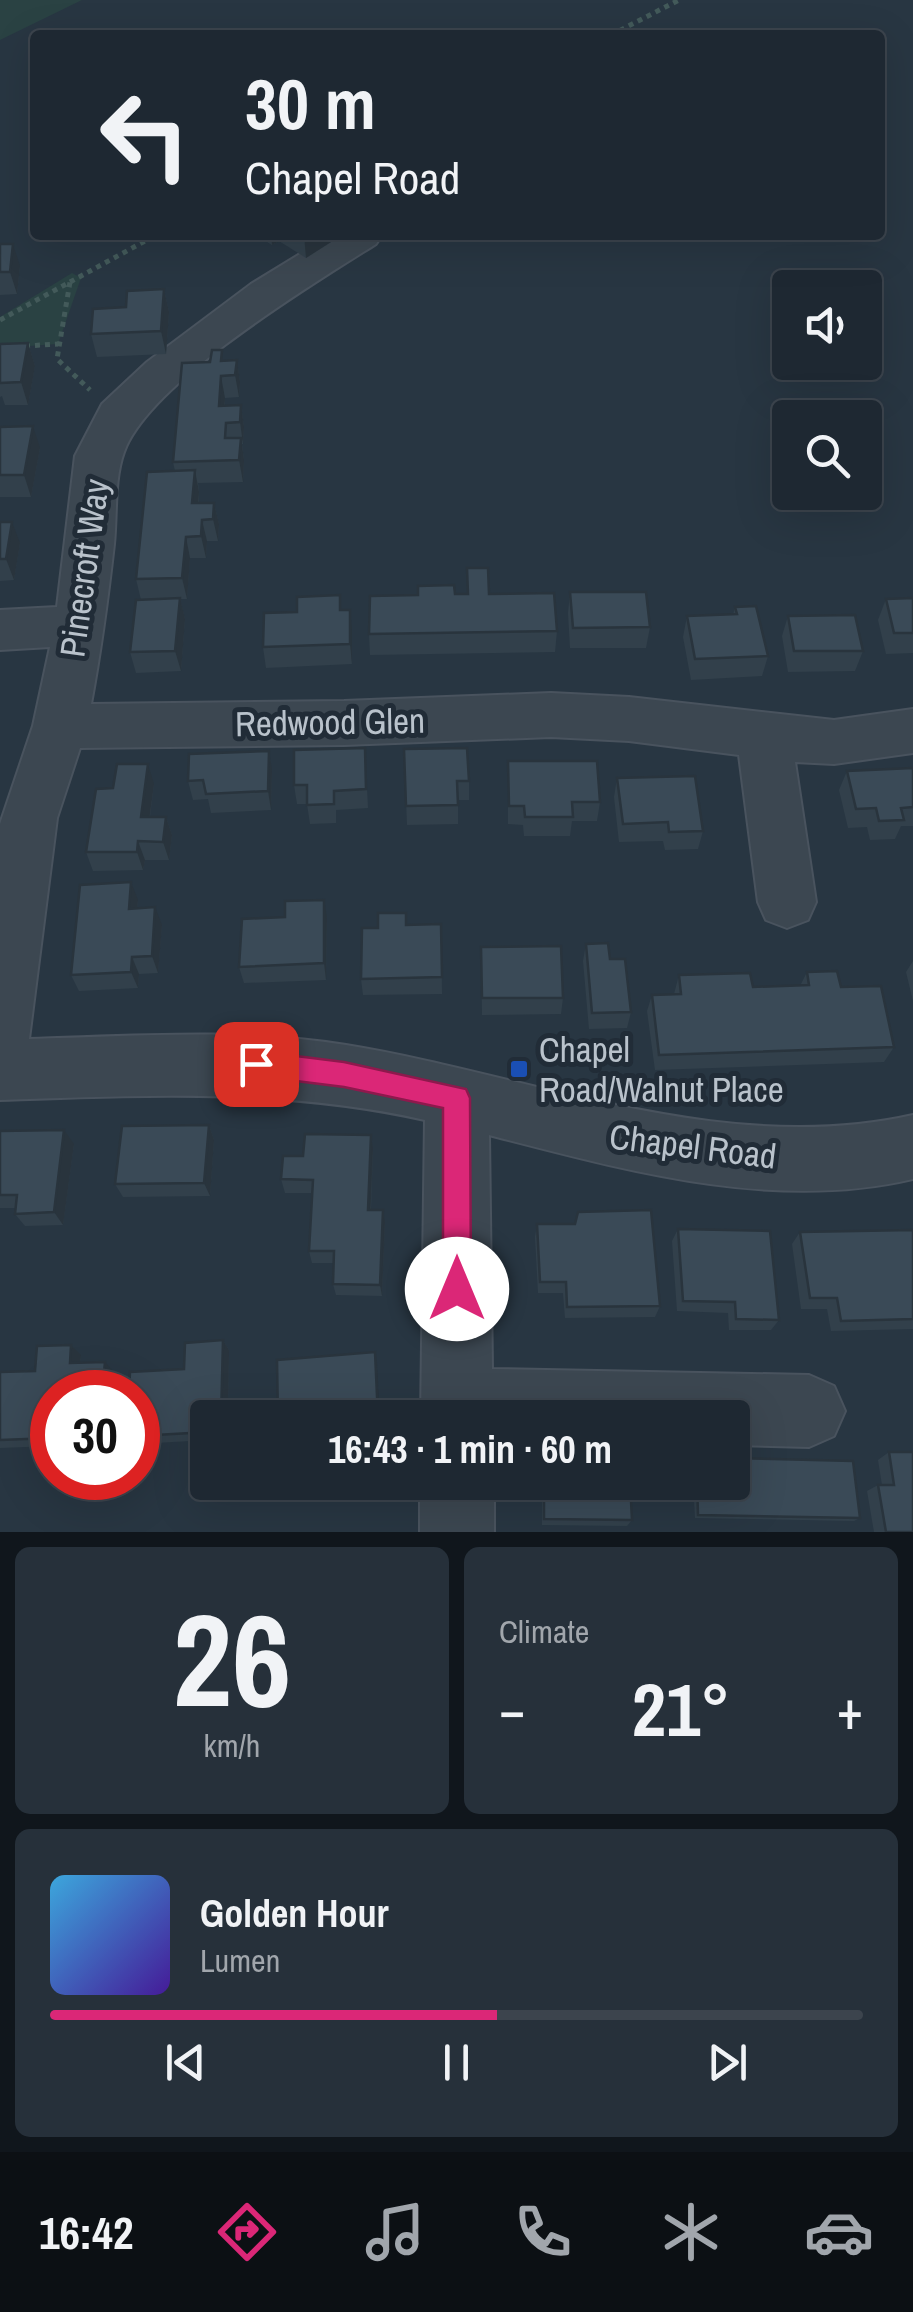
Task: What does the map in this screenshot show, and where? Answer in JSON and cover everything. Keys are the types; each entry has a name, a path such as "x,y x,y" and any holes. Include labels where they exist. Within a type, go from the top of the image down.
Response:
{"street":[{"path":"118,414 163,373 266,294 353,240"},
{"name":"Pinecroft Way","path":"60,726 80,625 99,456 118,414"},
{"path":"0,630 80,625"},
{"name":"Redwood Glen","path":"60,726 344,723 551,715 629,719 834,742 913,731"},
{"path":"0,1034 29,818 60,726"},
{"path":"764,736 787,902"},
{"name":"Chapel Road","path":"0,1070 256,1064 344,1074 604,1136 780,1160 891,1152 913,1146"},
{"path":"456,1098 457,1400"},
{"path":"750,1411 809,1411"},
{"path":"457,1500 457,1532"}],"path":[{"path":"621,30 679,0"},
{"path":"0,320 147,240"},
{"path":"70,282 58,359 118,414"},
{"path":"20,346 58,344"}],"green space":[{"path":"0,0 82,0 0,40"},
{"path":"72,273 81,278 58,344 0,348 0,317"}],"building":[{"path":"0,244 13,244 10,272 0,272"},
{"path":"164,289 161,331 91,334 93,309 126,307 127,291"},
{"path":"28,343 21,382 0,383 0,344"},
{"path":"212,350 222,350 221,361 237,360 235,375 221,376 219,406 241,405 240,422 226,423 225,438 241,438 239,460 173,462 182,363 210,362"},
{"path":"33,426 24,475 0,475 0,427"},
{"path":"195,470 192,503 214,503 213,519 202,520 201,536 186,537 182,578 136,579 147,472"},
{"path":"0,522 12,522 6,559 0,559"},
{"path":"467,568 488,568 489,594 554,593 557,631 369,634 370,596 418,595 418,586 454,585 455,594 468,594"},
{"path":"570,592 646,592 650,627 573,628"},
{"path":"340,595 340,610 350,610 350,644 263,647 264,613 297,612 297,597"},
{"path":"180,598 175,651 130,652 136,600"},
{"path":"913,598 913,633 894,633 886,599"},
{"path":"756,606 768,656 695,659 687,616 737,614 735,607"},
{"path":"855,615 863,651 794,651 788,616"},
{"path":"365,748 366,789 334,791 334,804 307,805 307,785 294,785 294,750"},
{"path":"467,748 469,781 457,781 458,805 406,806 404,749"},
{"path":"269,751 268,791 206,794 203,780 188,781 189,754"},
{"path":"508,761 597,761 600,802 572,802 573,817 525,817 524,806 509,806"},
{"path":"117,764 148,764 141,817 166,817 163,842 138,841 137,852 86,852 96,789 113,788"},
{"path":"913,768 913,807 901,808 904,820 879,821 876,808 856,809 847,771"},
{"path":"695,776 703,831 669,832 668,822 623,824 617,778"},
{"path":"131,882 129,909 155,907 152,956 132,957 131,972 71,975 80,885"},
{"path":"324,900 324,963 239,967 242,919 285,917 285,901"},
{"path":"378,913 406,913 406,925 441,924 442,977 361,979 362,928 378,928"},
{"path":"608,943 610,959 625,959 631,1012 592,1013 586,944"},
{"path":"561,946 563,998 482,998 481,947"},
{"path":"837,971 841,987 881,986 894,1047 659,1055 652,995 681,994 679,975 750,973 753,987 809,985 807,972"},
{"path":"209,1125 204,1183 115,1184 122,1126"},
{"path":"64,1130 54,1212 15,1214 17,1195 0,1195 0,1131"},
{"path":"305,1134 371,1135 368,1210 383,1210 380,1285 333,1284 334,1251 309,1251 313,1180 281,1179 283,1156 303,1156"},
{"path":"651,1210 660,1306 567,1307 566,1282 540,1282 537,1224 575,1224 578,1212"},
{"path":"678,1229 770,1231 779,1320 736,1319 735,1302 683,1301"},
{"path":"913,1230 913,1319 841,1321 837,1298 810,1298 800,1232"},
{"path":"223,1340 221,1400 190,1400 190,1433 160,1435 160,1370 184,1369 185,1343"},
{"path":"71,1345 70,1363 105,1362 104,1370 35,1370 37,1346"},
{"path":"375,1352 377,1400 278,1400 277,1360"},
{"path":"30,1371 30,1439 0,1440 0,1372"},
{"path":"889,1452 913,1452 913,1532 886,1532 878,1485 894,1485"},
{"path":"750,1458 853,1461 860,1518 698,1515 698,1500 750,1500"},
{"path":"544,1500 631,1500 632,1520 544,1519"}],"place":[{"name":"Chapel Road/Walnut Place","path":"519,1069"}],"route":[{"path":"256,1064 344,1074 456,1098 457,1289"}]}
